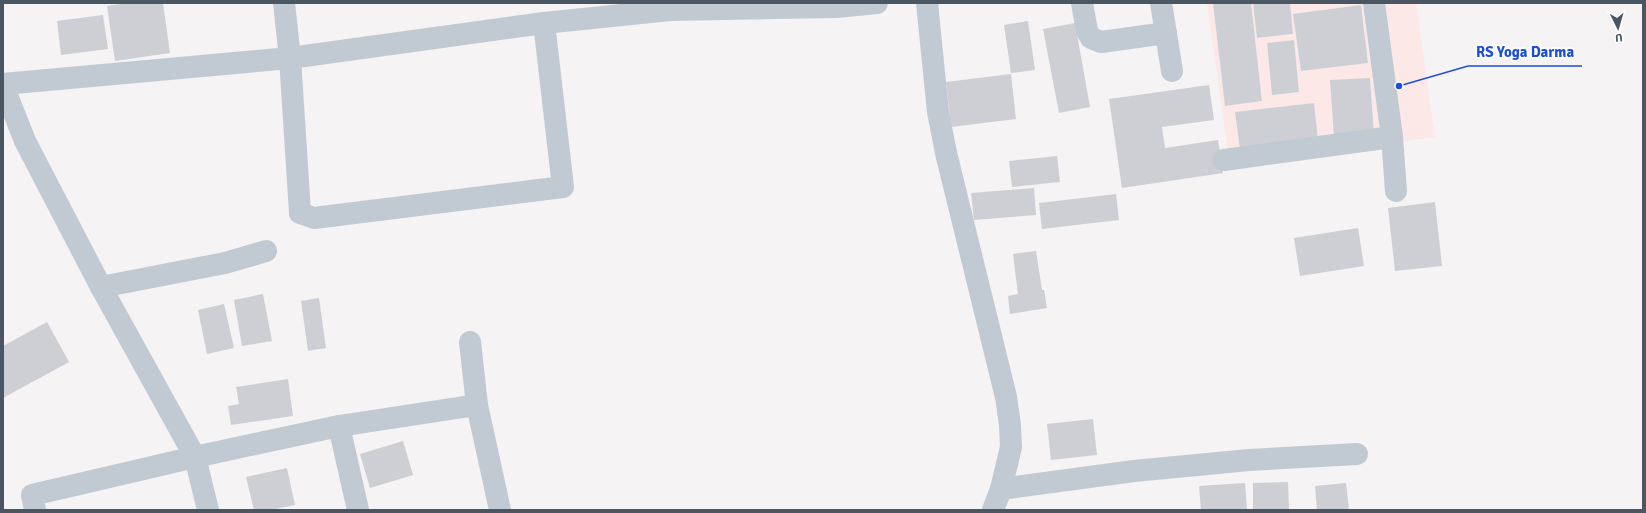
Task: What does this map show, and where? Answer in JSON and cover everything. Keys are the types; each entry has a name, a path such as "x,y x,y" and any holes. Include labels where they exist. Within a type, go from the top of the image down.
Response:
{"street":[{"path":"284,3 290,58 300,213 314,218 563,187 544,23"},
{"path":"208,510 194,457 101,287 25,141 3,85 290,58 544,23 670,10 877,3"},
{"path":"927,3 938,112 948,160 1006,397 1010,425 1011,447 1001,489 993,510"},
{"path":"1082,3 1087,30 1091,38 1100,42 1166,32"},
{"path":"1161,3 1172,71"},
{"path":"1374,3 1392,136 1396,191"},
{"path":"1224,160 1392,136"},
{"path":"101,287 225,263 266,251"},
{"path":"470,342 477,405 500,510"},
{"path":"35,510 32,495 194,457 339,426 477,405"},
{"path":"339,426 358,510"},
{"path":"1001,489 1142,470 1249,460 1357,454"}],"shaded area":[{"path":"1207,3 1213,3 1225,106 1262,101 1251,3 1253,3 1257,38 1293,34 1290,3 1416,3 1435,137 1230,166","holes":["1361,5 1368,63 1301,71 1293,14","1294,40 1299,92 1272,95 1267,43","1370,78 1374,135 1334,137 1330,80","1314,103 1318,140 1240,148 1235,112"]}],"building":[{"path":"128,3 163,3 170,53 115,61 107,6"},
{"path":"1213,3 1251,3 1262,101 1225,106"},
{"path":"1253,3 1290,3 1293,34 1257,38"},
{"path":"1361,5 1368,63 1301,71 1293,14"},
{"path":"103,15 108,49 61,55 57,21"},
{"path":"1028,21 1035,70 1011,73 1004,25"},
{"path":"1075,23 1090,107 1059,113 1043,29"},
{"path":"1294,40 1299,92 1272,95 1267,43"},
{"path":"1011,74 1016,119 951,127 946,82"},
{"path":"1370,78 1374,135 1334,137 1330,80"},
{"path":"1209,85 1214,120 1162,127 1165,148 1218,140 1223,173 1122,188 1109,99"},
{"path":"1314,103 1318,140 1240,149 1235,112"},
{"path":"1057,156 1060,182 1012,187 1009,161"},
{"path":"1034,188 1036,215 974,220 971,193"},
{"path":"1116,194 1119,220 1042,229 1039,203"},
{"path":"1435,202 1442,266 1395,271 1388,208"},
{"path":"1358,228 1364,266 1300,276 1294,238"},
{"path":"1036,251 1042,290 1044,290 1047,308 1010,314 1008,296 1018,294 1013,254"},
{"path":"263,294 272,341 242,346 234,300"},
{"path":"319,298 326,348 308,351 301,301"},
{"path":"224,304 234,348 207,354 198,310"},
{"path":"47,322 69,362 3,398 3,346"},
{"path":"288,379 293,416 231,425 228,406 239,404 236,387"},
{"path":"1093,419 1097,455 1051,460 1047,424"},
{"path":"403,441 413,475 370,488 360,454"},
{"path":"287,468 295,505 270,510 254,510 246,477"},
{"path":"1288,482 1289,510 1253,510 1253,483"},
{"path":"1245,483 1247,510 1201,510 1199,486"},
{"path":"1346,483 1349,510 1317,510 1315,486"}],"place":[{"name":"RS Yoga Darma","path":"1399,86"}]}
